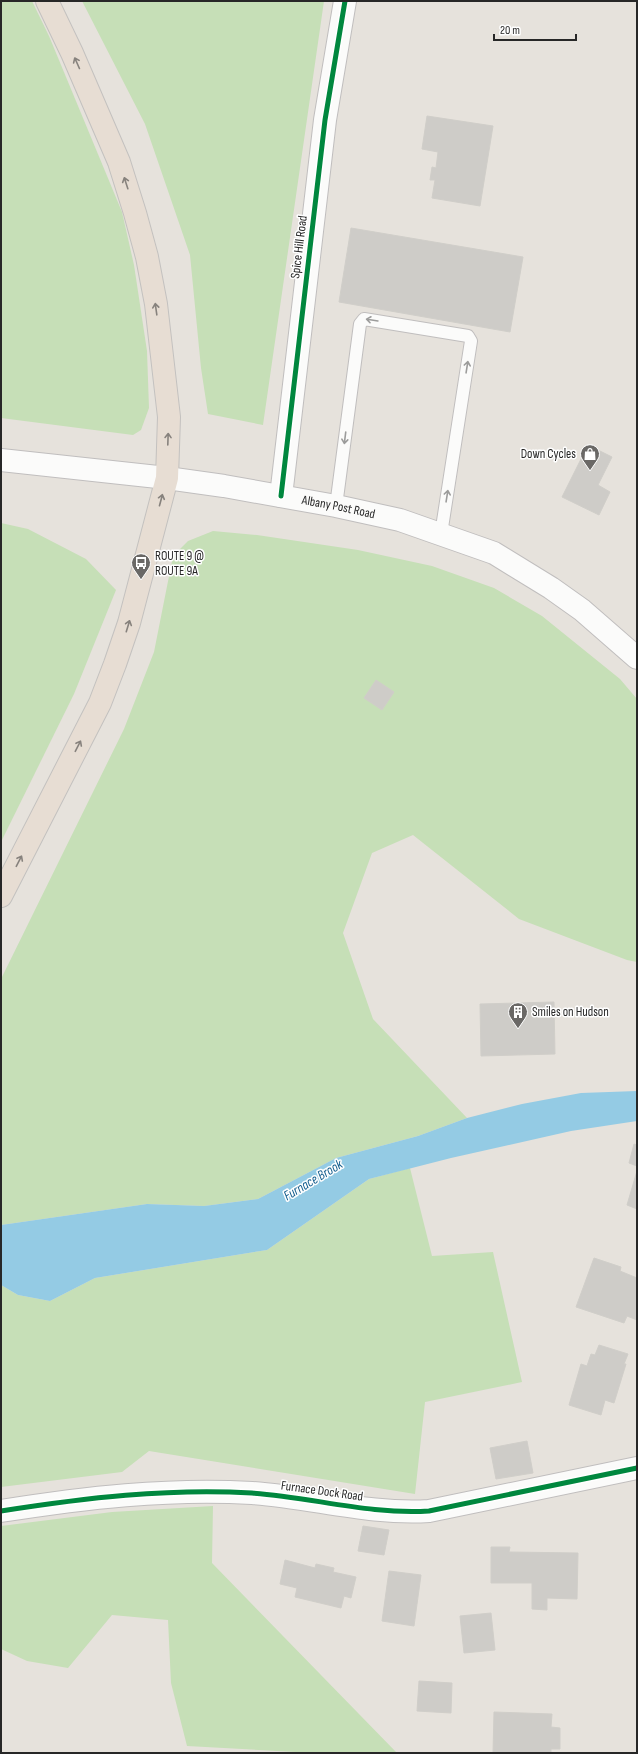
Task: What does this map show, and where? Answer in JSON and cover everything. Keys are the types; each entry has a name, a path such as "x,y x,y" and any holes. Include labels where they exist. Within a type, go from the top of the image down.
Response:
{"highway":[{"path":"1,896 100,703 129,623 167,478 169,418 156,304 147,257 119,162 72,53 47,1"}],"street":[{"name":"Spice Hill Road","path":"281,496 325,120 345,1"},
{"name":"Albany Post Road","path":"1,460 167,478 281,496 400,520 494,553 551,588 582,610 637,658"},
{"name":"Furnace Dock Road","path":"1,1511 96,1498 181,1492 252,1493 395,1511 429,1511 637,1468"}],"lane":[{"path":"336,506 360,324 364,319 468,336 471,341 441,534"}],"green space":[{"path":"1,1 32,1 49,36 122,212 134,265 147,351 149,408 141,430 133,435 1,418"},
{"path":"82,1 324,1 263,425 208,414 201,368 190,255 145,124"},
{"path":"1,523 28,529 86,559 116,590 74,694 1,842"},
{"path":"213,531 257,535 358,550 432,566 494,588 542,616 620,679 637,699 637,962 627,960 519,919 413,835 372,853 343,933 373,1019 467,1118 418,1136 336,1158 258,1199 204,1206 147,1204 1,1225 1,979 124,729 154,652 173,556 188,541"},
{"path":"410,1168 432,1256 493,1252 522,1382 425,1402 415,1494 149,1451 122,1472 1,1487 1,1285 18,1295 50,1301 95,1278 267,1250 369,1179"},
{"path":"213,1506 212,1563 397,1753 314,1753 187,1746 171,1683 168,1620 112,1615 68,1668 27,1661 1,1649 1,1526 112,1512"}],"water":[{"name":"Furnace Brook","path":"637,1091 637,1121 571,1131 451,1158 369,1179 267,1250 95,1278 50,1301 18,1295 1,1285 1,1225 147,1204 204,1206 258,1199 336,1158 418,1136 467,1118 522,1104 581,1093"}],"building":[{"path":"427,116 493,126 480,206 432,198 435,180 430,180 432,167 436,168 438,152 422,149"},
{"path":"351,228 523,257 510,332 339,302"},
{"name":"Down Cycles","path":"588,445 612,457 598,485 610,492 599,515 562,497"},
{"path":"376,680 394,692 382,710 364,698"},
{"name":"Smiles on Hudson","path":"554,1002 555,1054 481,1056 480,1004"},
{"path":"634,1144 637,1145 637,1166 629,1163"},
{"path":"637,1171 637,1209 627,1205"},
{"path":"594,1258 621,1267 620,1271 637,1278 637,1320 627,1316 624,1323 576,1307"},
{"path":"599,1345 628,1354 614,1403 605,1400 601,1415 569,1405 581,1364 587,1366 591,1354 595,1355"},
{"path":"527,1441 533,1473 496,1479 490,1448"},
{"path":"363,1526 389,1530 384,1555 358,1551"},
{"path":"491,1547 510,1547 509,1552 578,1553 577,1599 547,1598 547,1610 532,1609 532,1583 491,1583"},
{"path":"285,1560 315,1568 316,1564 334,1568 333,1572 356,1577 351,1598 344,1596 341,1608 295,1597 297,1588 280,1584"},
{"path":"389,1571 421,1575 414,1626 382,1621"},
{"path":"491,1613 495,1650 464,1653 460,1616"},
{"path":"419,1681 452,1683 451,1713 417,1711"},
{"path":"494,1712 552,1714 551,1727 560,1728 560,1749 551,1749 551,1753 493,1753"}],"cycle path":[{"path":"281,496 325,120 345,1"},
{"path":"1,1511 94,1498 189,1492 252,1493 363,1508 407,1512 429,1511 637,1468"}],"place":[{"name":"Down Cycles","path":"590,471"},
{"name":"ROUTE 9 @ ROUTE 9A","path":"141,580"},
{"name":"Smiles on Hudson","path":"518,1029"}]}
